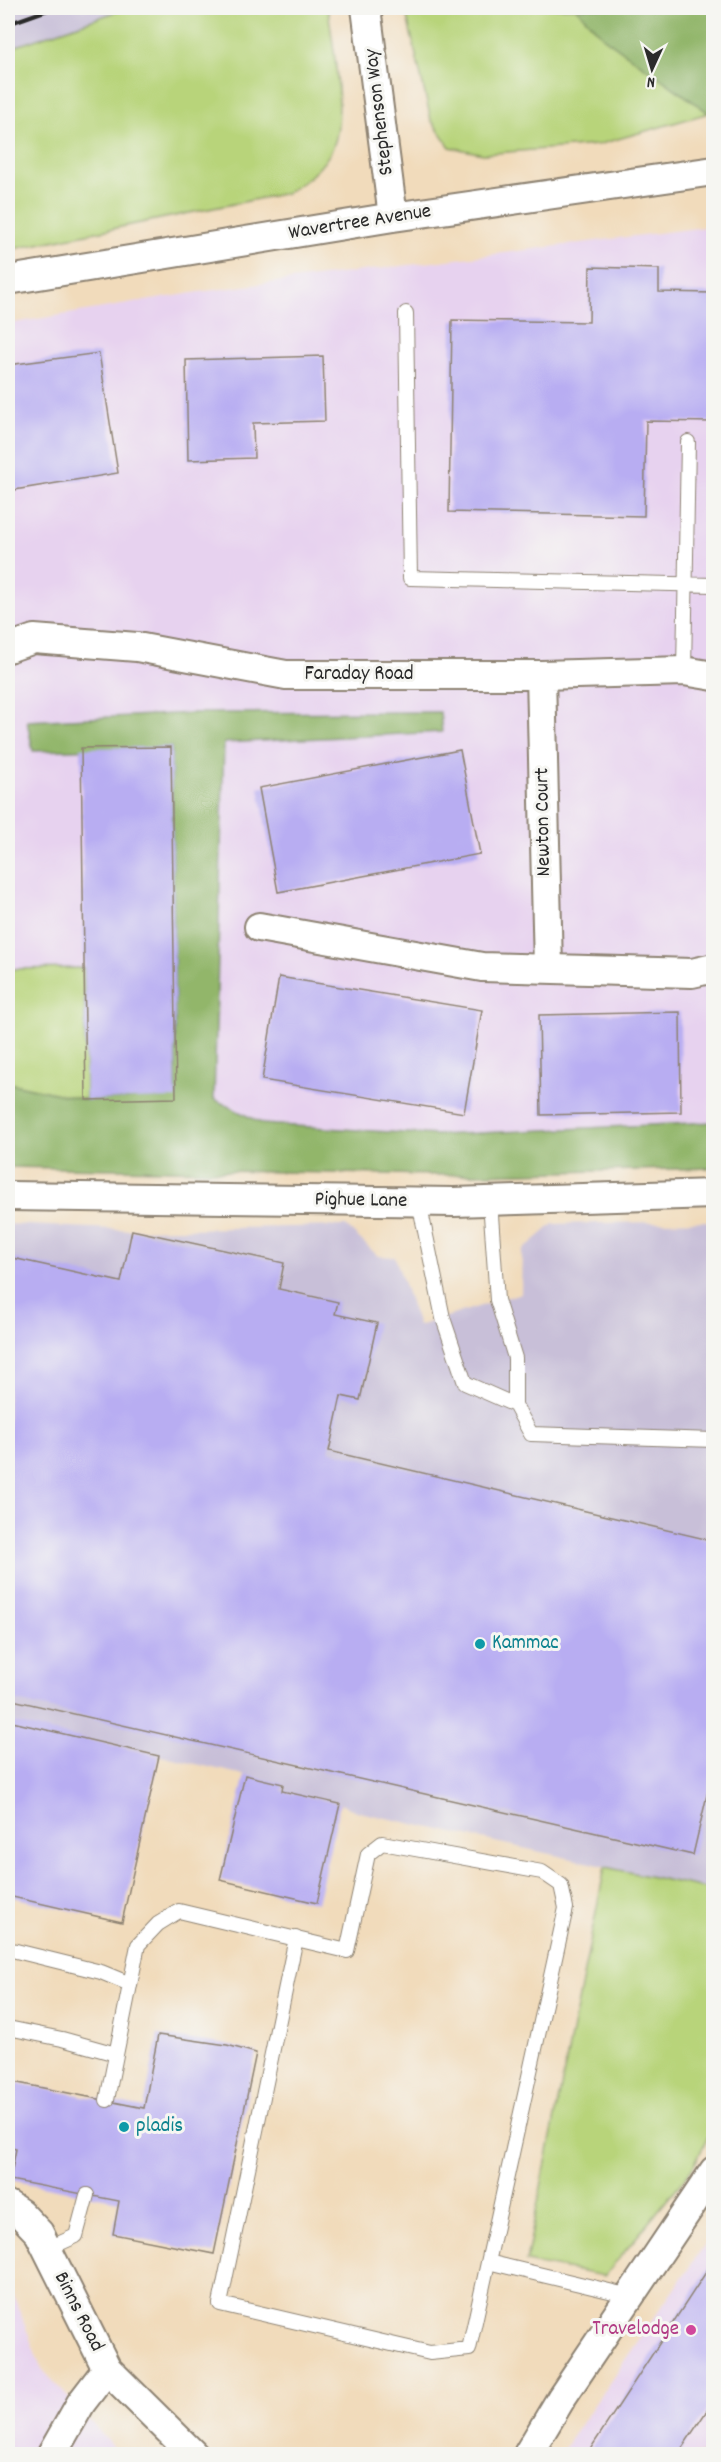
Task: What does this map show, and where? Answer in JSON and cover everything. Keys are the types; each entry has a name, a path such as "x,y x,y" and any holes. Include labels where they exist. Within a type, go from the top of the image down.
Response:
{"street":[{"name":"Stephenson Way","path":"369,20 393,217"},
{"name":"Wavertree Avenue","path":"8,280 393,217 714,171"},
{"name":"Faraday Road","path":"8,648 34,639 137,647 286,675 541,675 684,671 714,676"},
{"name":"Newton Court","path":"541,675 548,969"},
{"path":"259,927 482,967 692,973 714,968"},
{"name":"Pighue Lane","path":"8,1196 419,1202 714,1194"},
{"path":"528,2454 562,2397 714,2171"},
{"name":"Binns Road","path":"8,2205 20,2213 39,2233 107,2369 81,2403 52,2454"},
{"path":"107,2369 193,2454"}],"lane":[{"path":"406,313 410,578 714,585"},
{"path":"684,671 687,442"},
{"path":"490,1201 497,1300 515,1358 515,1405 531,1434 714,1440"},
{"path":"419,1202 443,1318 465,1383 515,1405"},
{"path":"107,2100 138,1945 158,1924 179,1911 296,1938 347,1951 368,1854 382,1843 542,1872 561,1885 566,1908 469,2349 429,2353 220,2304 296,1938"},
{"path":"8,1949 101,1971 130,1983"},
{"path":"8,2028 62,2038 116,2054"},
{"path":"46,2249 76,2236 87,2194"},
{"path":"488,2262 630,2296"}],"shaded area":[{"path":"8,8 127,8 8,49"},
{"path":"713,226 713,1122 437,1135 262,1124 213,1099 86,1100 8,1083 8,324 199,292"},
{"path":"713,1221 713,1890 359,1812 340,1804 282,1791 283,1784 8,1721 8,1224 132,1230 346,1226 378,1256 395,1257 418,1326 521,1293 522,1251 553,1224"},
{"name":"Travelodge","path":"713,2233 713,2454 560,2454"},
{"path":"8,2281 41,2368 120,2454 8,2454"}],"green space":[{"path":"127,8 328,8 339,98 337,133 333,147 319,168 287,193 8,250 8,49"},
{"path":"405,8 576,8 604,38 709,113 597,145 483,154 450,147 431,120"},
{"path":"576,8 713,8 713,113 709,113 604,38"},
{"path":"440,712 442,732 224,743 214,1099 263,1124 437,1135 713,1122 713,1168 438,1175 8,1167 8,1083 86,1100 176,1097 171,747 33,751 27,721 194,713"},
{"path":"84,968 86,1100 8,1083 8,969"},
{"path":"605,1867 714,1890 713,2127 692,2169 605,2276 526,2262"}],"building":[{"path":"590,267 659,269 659,292 714,293 714,422 646,421 644,516 449,512 452,320 589,322"},
{"path":"99,353 118,473 8,491 8,365"},
{"path":"323,356 325,421 253,423 254,458 188,460 186,360"},
{"path":"171,747 176,1098 86,1100 81,748"},
{"path":"460,750 480,854 278,892 259,788"},
{"path":"279,977 482,1010 464,1113 262,1080"},
{"path":"680,1012 681,1112 541,1115 539,1015"},
{"path":"132,1230 284,1263 279,1289 338,1302 335,1314 377,1323 360,1400 341,1396 329,1451 714,1541 714,1765 693,1855 8,1699 8,1257 121,1282"},
{"path":"8,1721 159,1756 122,1922 8,1896"},
{"path":"245,1775 283,1784 282,1791 340,1804 317,1903 220,1880"},
{"name":"pladis","path":"158,2035 227,2045 256,2053 214,2254 113,2234 119,2201 10,2180 16,2149 8,2147 8,2081 144,2108"},
{"name":"Travelodge","path":"714,2260 714,2400 678,2454 587,2454"}],"railway":[{"path":"8,24 53,8"}],"place":[{"name":"Kammac","path":"480,1644"},
{"name":"pladis","path":"124,2127"},
{"name":"Travelodge","path":"691,2330"}]}
